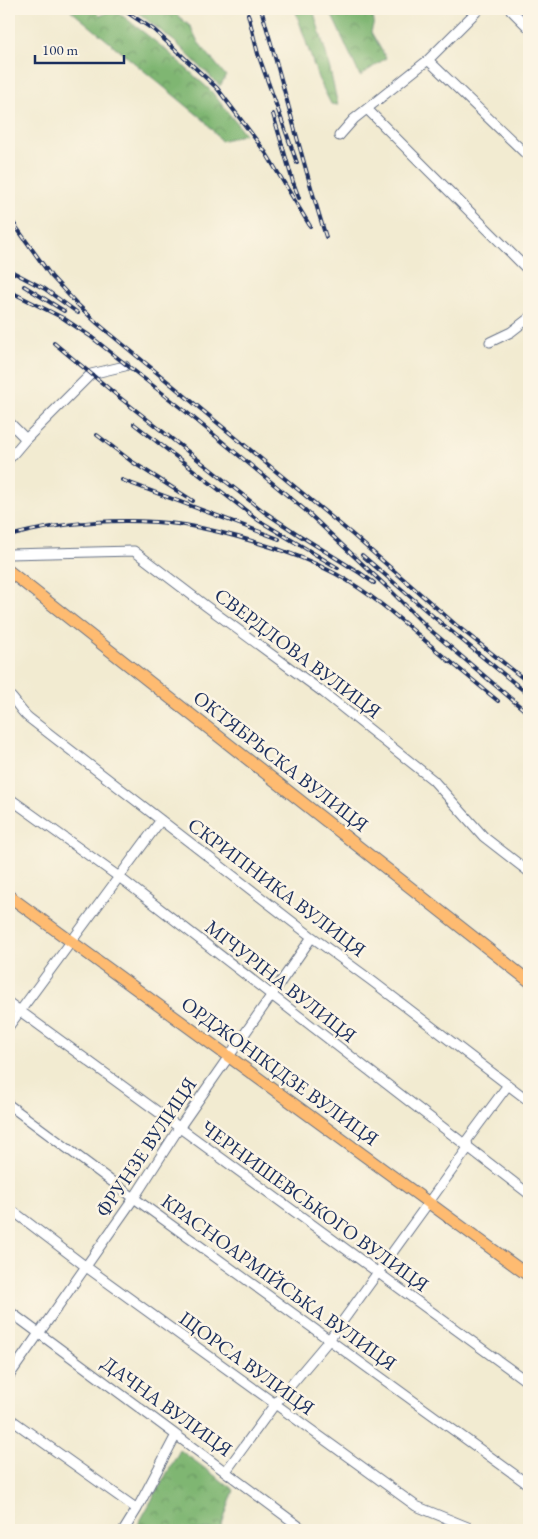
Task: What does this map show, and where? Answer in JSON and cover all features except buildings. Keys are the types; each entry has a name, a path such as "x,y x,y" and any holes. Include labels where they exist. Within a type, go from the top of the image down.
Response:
{"main road":[{"name":"ОКТЯБРЬСКА ВУЛИЦЯ","path":"9,570 529,981"},
{"name":"ОРДЖОНІКІДЗЕ ВУЛИЦЯ","path":"9,896 529,1276"}],"street":[{"path":"339,136 354,119 428,60 479,9"},
{"path":"510,9 529,28"},
{"path":"428,60 529,157"},
{"path":"367,109 529,271"},
{"path":"490,342 511,332 529,318"},
{"path":"9,459 26,439 91,374 125,366"},
{"path":"9,422 26,439"},
{"name":"СВЕРДЛОВА ВУЛИЦЯ","path":"9,554 134,551 324,693 433,780 484,837 529,872"},
{"name":"СКРИПНИКА ВУЛИЦЯ","path":"9,695 17,702 23,714 312,937 529,1101"},
{"name":"МІЧУРІНА ВУЛИЦЯ","path":"9,798 119,877 529,1194"},
{"path":"9,1026 161,820"},
{"name":"ФРУНЗЕ ВУЛИЦЯ","path":"9,1376 134,1198 179,1128 312,937"},
{"name":"ЧЕРНИШЕВСЬКОГО ВУЛИЦЯ","path":"9,1004 529,1383"},
{"path":"226,1472 275,1404 329,1340 468,1148 467,1140 508,1085"},
{"name":"КРАСНОАРМІЙСЬКА ВУЛИЦЯ","path":"9,1105 529,1486"},
{"name":"ЩОРСА ВУЛИЦЯ","path":"9,1208 85,1266 416,1506 475,1530"},
{"name":"ДАЧНА ВУЛИЦЯ","path":"9,1311 304,1530"},
{"path":"9,1418 137,1509"},
{"path":"124,1530 176,1435"}],"green space":[{"path":"69,9 93,9 100,16 114,9 166,50 211,91 245,134 221,141 205,121"},
{"path":"133,9 170,9 191,27 198,42 226,76 220,86 174,41"},
{"path":"295,9 313,9 338,105 331,104 318,78"},
{"path":"329,9 370,9 374,21 371,32 386,58 360,76"},
{"path":"180,1450 234,1490 220,1530 135,1530"}],"railway":[{"path":"122,9 154,30 217,88 266,153 310,226"},
{"path":"261,9 326,237"},
{"path":"248,14 258,54 297,163"},
{"path":"273,114 299,198"},
{"path":"9,217 51,276 97,323 353,535 456,625 529,683"},
{"path":"9,270 45,289 78,313"},
{"path":"24,286 64,311"},
{"path":"9,291 63,318 90,336 190,415 305,510 428,628 529,714"},
{"path":"54,343 263,511 374,583"},
{"path":"134,424 258,520 338,568"},
{"path":"97,435 131,461 193,501"},
{"path":"122,480 279,539"},
{"path":"9,536 74,524 141,521 185,525 238,537 276,548 336,574 381,604 450,662"},
{"path":"362,555 529,695"},
{"path":"446,658 498,701"}]}
